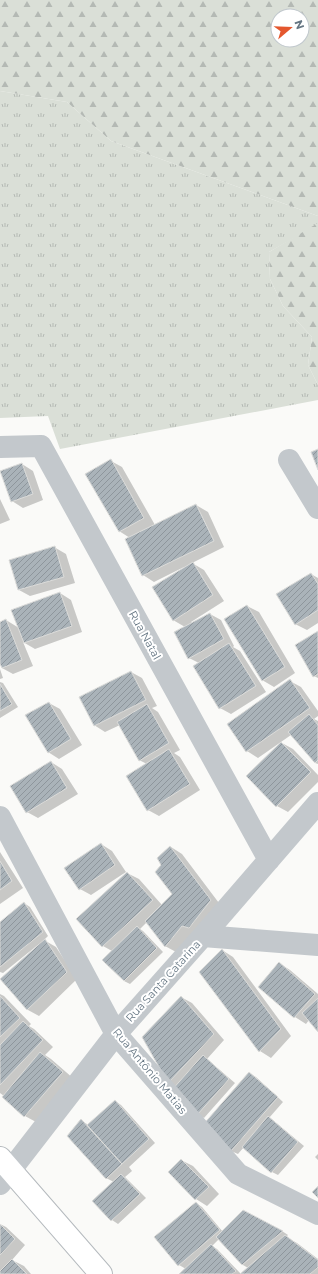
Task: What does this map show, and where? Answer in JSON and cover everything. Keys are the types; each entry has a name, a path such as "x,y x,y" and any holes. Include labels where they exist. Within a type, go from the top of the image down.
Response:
{"main road":[{"path":"4,1171 101,1274"}],"street":[{"name":"Rua Natal","path":"0,447 41,446 269,860"},
{"path":"289,460 318,508"},
{"name":"Rua Santa Catarina","path":"4,1171 116,1034 318,803"},
{"name":"Rua Antônio Matias","path":"0,817 116,1034 238,1174 318,1214"},
{"path":"203,936 318,944"}],"green space":[{"path":"0,0 318,0 318,216 111,141 67,102 0,91"},
{"path":"0,91 67,102 111,141 318,216 317,225 269,252 270,279 283,306 312,337 308,365 318,385 318,400 60,449 48,416 0,418"},
{"path":"318,223 318,385 308,365 312,337 283,306 270,279 269,252"}],"building":[{"path":"318,449 318,470 311,452"},
{"path":"111,459 144,518 119,532 85,474"},
{"path":"22,463 33,494 11,502 0,471"},
{"path":"196,504 214,541 142,576 125,539"},
{"path":"55,546 64,577 18,590 9,560"},
{"path":"193,562 213,595 173,621 152,587"},
{"path":"311,573 318,584 318,610 295,625 276,594"},
{"path":"60,592 72,626 24,643 11,610"},
{"path":"247,605 285,667 262,681 224,619"},
{"path":"210,613 224,639 188,659 174,632"},
{"path":"6,619 22,660 2,668 0,664 0,622"},
{"path":"318,631 318,674 313,677 295,645"},
{"path":"229,643 256,686 219,709 193,666"},
{"path":"131,671 146,700 94,726 79,697"},
{"path":"290,679 310,708 246,752 227,724"},
{"path":"0,684 12,704 0,711"},
{"path":"49,702 71,739 48,753 25,715"},
{"path":"147,704 169,743 139,761 117,722"},
{"path":"309,714 318,725 318,760 315,763 288,732"},
{"path":"281,742 311,772 276,807 246,776"},
{"path":"169,749 190,784 147,811 126,776"},
{"path":"51,761 67,788 26,813 10,786"},
{"path":"101,843 115,865 79,890 64,868"},
{"path":"170,846 211,900 189,928 182,926 165,947 145,921 172,894 155,872 161,865 157,858"},
{"path":"0,861 12,881 0,890"},
{"path":"127,872 153,900 102,947 76,919"},
{"path":"24,902 43,932 0,967 0,922"},
{"path":"137,926 157,948 124,981 102,960"},
{"path":"45,939 67,972 27,1010 0,979"},
{"path":"222,949 281,1029 259,1052 199,972"},
{"path":"279,962 315,994 294,1018 258,987"},
{"path":"0,996 20,1018 0,1037"},
{"path":"181,996 214,1034 168,1083 142,1037"},
{"path":"318,998 318,1032 302,1013"},
{"path":"23,1021 43,1040 0,1085 0,1045"},
{"path":"40,1052 63,1072 24,1117 2,1097"},
{"path":"203,1055 229,1079 197,1115 171,1091"},
{"path":"249,1072 278,1097 231,1151 202,1126"},
{"path":"115,1100 149,1139 122,1164 87,1125"},
{"path":"268,1116 298,1142 271,1173 242,1147"},
{"path":"81,1119 122,1164 106,1179 67,1136"},
{"path":"181,1159 209,1187 195,1200 168,1172"},
{"path":"121,1174 140,1194 111,1221 92,1201"},
{"path":"318,1186 318,1198 312,1192"},
{"path":"196,1202 220,1230 178,1266 154,1237"},
{"path":"243,1210 283,1231 242,1265 216,1237"},
{"path":"0,1224 15,1239 0,1255"},
{"path":"285,1235 318,1260 318,1267 310,1274 240,1274"},
{"path":"211,1244 236,1271 232,1274 179,1274"},
{"path":"12,1259 27,1274 0,1274 0,1271"}]}
